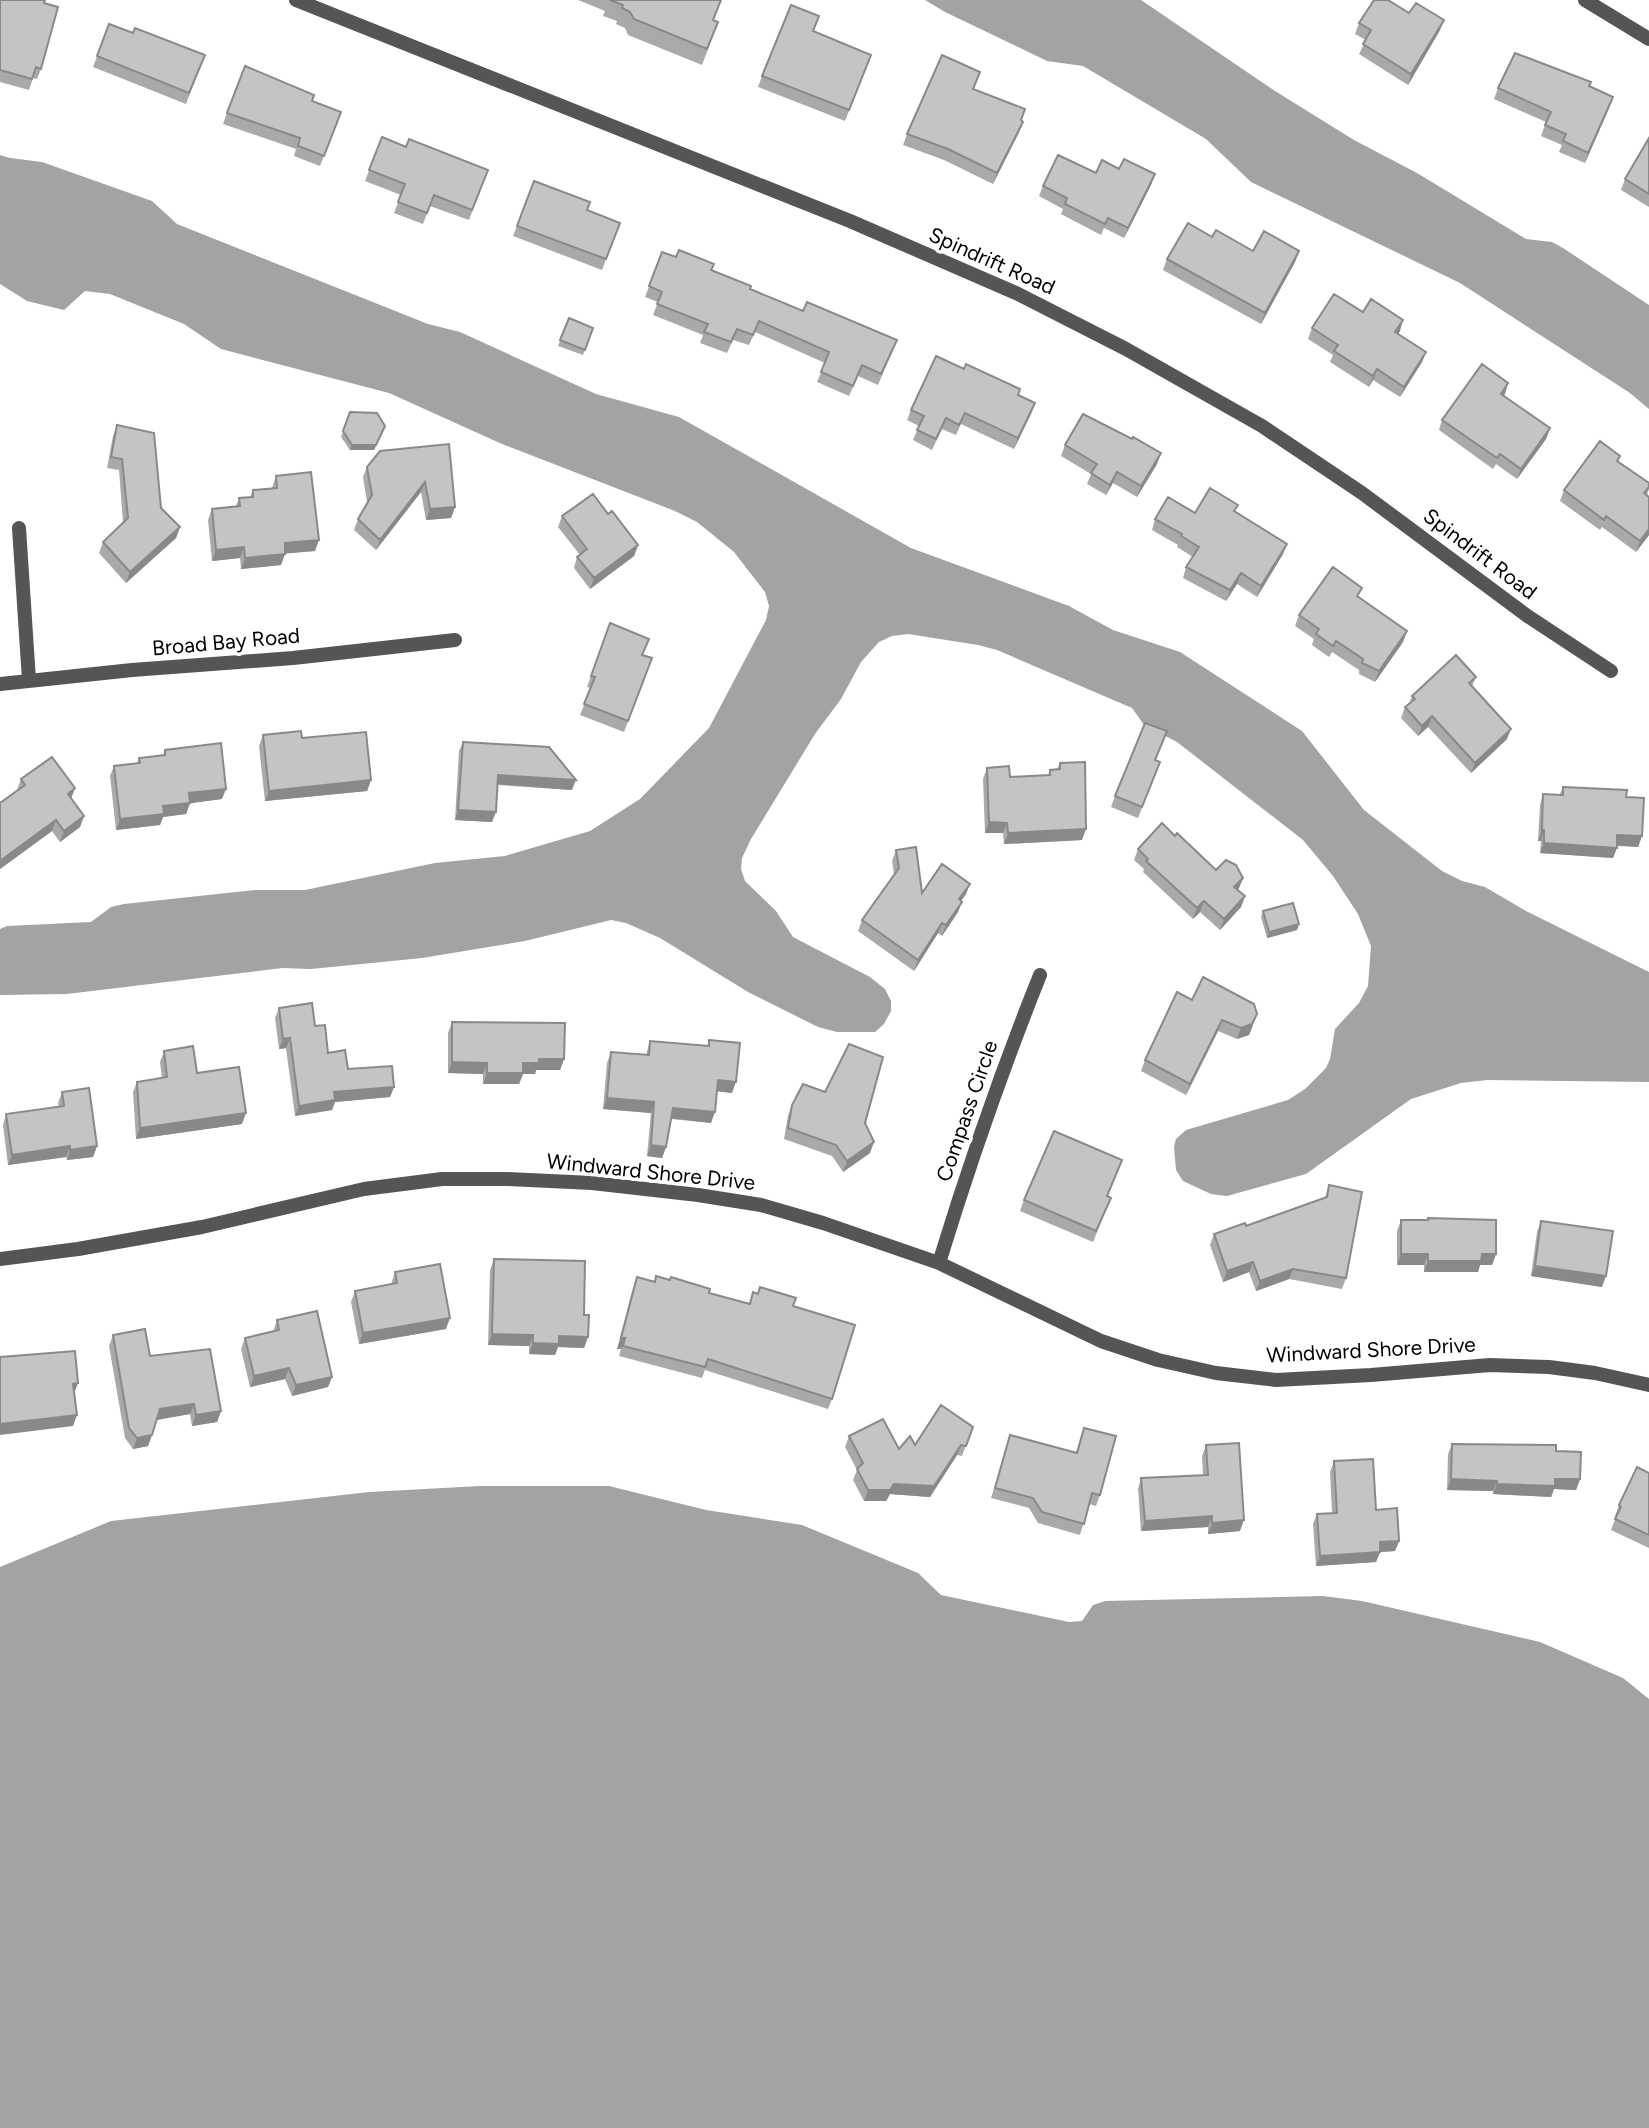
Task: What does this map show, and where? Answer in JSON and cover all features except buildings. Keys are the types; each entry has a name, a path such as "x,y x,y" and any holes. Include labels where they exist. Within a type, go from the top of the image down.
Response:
{"street":[{"name":"Spindrift Road","path":"296,0 850,221 1016,293 1126,349 1262,426 1351,485 1526,615 1611,671"},
{"path":"1585,0 1649,39"},
{"path":"19,528 29,680"},
{"name":"Broad Bay Road","path":"0,684 293,658 454,640"},
{"name":"Compass Circle","path":"939,1263 977,1141 1040,975"},
{"name":"Windward Shore Drive","path":"0,1259 78,1249 202,1227 364,1189 442,1180 508,1179 606,1185 761,1205 823,1223 939,1263 1101,1341 1158,1360 1216,1373 1276,1380 1490,1365 1549,1367 1595,1373 1649,1385"}],"shaded area":[{"path":"925,0 1141,0 1275,91 1354,140 1417,173 1526,239 1552,242 1563,248 1649,305 1649,409 1630,393 1460,283 1251,182 1206,139 1083,66 1047,61"},
{"path":"0,155 42,162 152,201 177,224 428,324 460,332 596,394 679,417 911,548 1069,606 1113,630 1180,652 1302,731 1364,810 1442,871 1462,881 1485,887 1526,911 1649,972 1649,1082 1487,1080 1461,1083 1411,1099 1306,1174 1227,1196 1211,1194 1183,1181 1176,1170 1174,1147 1176,1139 1186,1130 1288,1100 1305,1089 1326,1068 1335,1029 1359,1003 1368,986 1371,946 1358,914 1333,876 1303,840 1177,742 1144,725 1132,708 997,650 908,634 892,636 879,642 861,662 841,699 815,734 751,839 742,858 741,869 745,881 776,911 793,937 870,977 885,989 891,1001 891,1011 884,1024 875,1032 837,1032 818,1027 748,992 660,938 626,923 611,920 525,941 422,958 311,969 282,968 67,994 0,995 0,929 7,926 91,922 111,907 124,904 255,890 305,890 435,863 505,856 590,831 640,799 709,728 766,620 769,606 765,592 734,552 697,522 502,444 389,393 221,349 184,324 110,294 85,291 64,310 27,301 0,284"},
{"path":"480,1486 609,1486 706,1510 802,1525 918,1573 941,1595 1069,1622 1082,1621 1093,1605 1105,1601 1323,1596 1362,1601 1540,1642 1623,1678 1649,1699 1649,2128 0,2128 0,1567 111,1521 369,1492"}]}
